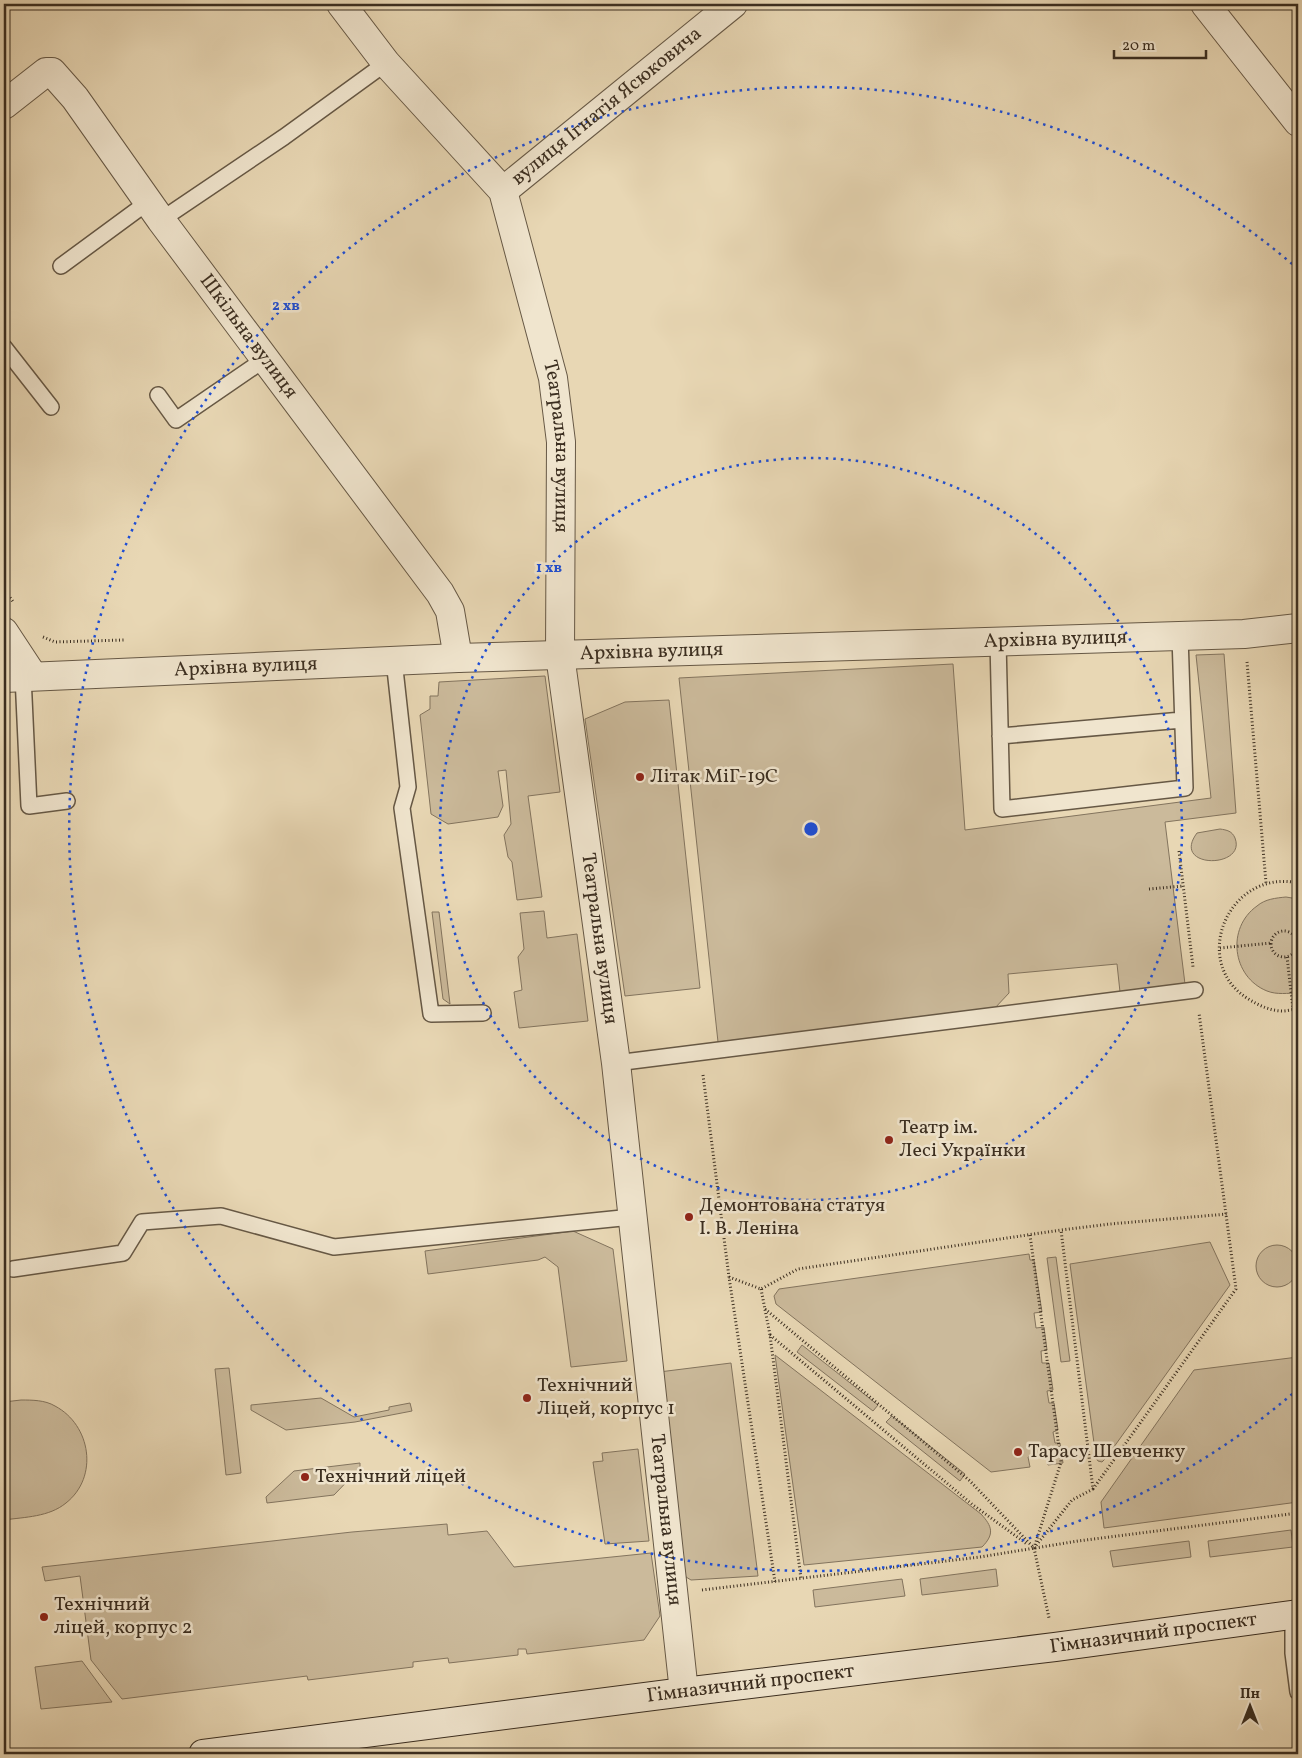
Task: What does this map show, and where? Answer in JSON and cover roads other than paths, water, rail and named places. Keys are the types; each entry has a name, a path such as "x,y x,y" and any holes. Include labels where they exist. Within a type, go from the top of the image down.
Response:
{"street":[{"path":"341,4 386,63 503,191"},
{"name":"вулиця Ігнатія Ясюковича","path":"503,191 733,4"},
{"path":"1205,4 1298,122"},
{"name":"Шкільна вулиця","path":"4,105 46,72 52,72 75,98 154,211 440,593 450,611 458,658"},
{"name":"Театральна вулиця","path":"503,191 553,378 560,433 560,655 616,1063 684,1692"},
{"name":"Архівна вулиця","path":"20,677 394,660 1244,634 1298,628"},
{"path":"4,632 20,677"},
{"name":"Гімназичний проспект","path":"203,1754 684,1692 1055,1647 1296,1614"}],"lane":[{"path":"60,266 284,137 386,63"},
{"path":"4,347 51,407"},
{"path":"158,395 176,420 265,359"},
{"path":"998,641 1002,809 1185,788 1180,636"},
{"path":"394,660 408,787 402,808 431,1014 483,1013"},
{"path":"20,677 29,806 67,801"},
{"path":"1000,736 1182,720"},
{"path":"616,1063 1196,990"},
{"path":"13,1269 123,1253 142,1222 221,1216 334,1247 632,1217"},
{"path":"1296,1614 1293,1653 1298,1692"}],"place":[{"name":"Літак МіГ-19С","path":"640,777"},
{"name":"Театр ім. Лесі Українки","path":"889,1140"},
{"name":"Демонтована статуя І. В. Леніна","path":"689,1217"},
{"name":"Технічний Ліцей, корпус 1","path":"527,1398"},
{"name":"Тарасу Шевченку","path":"1018,1452"},
{"name":"Технічний ліцей","path":"305,1477"},
{"name":"Технічний ліцей, корпус 2","path":"44,1617"}]}
